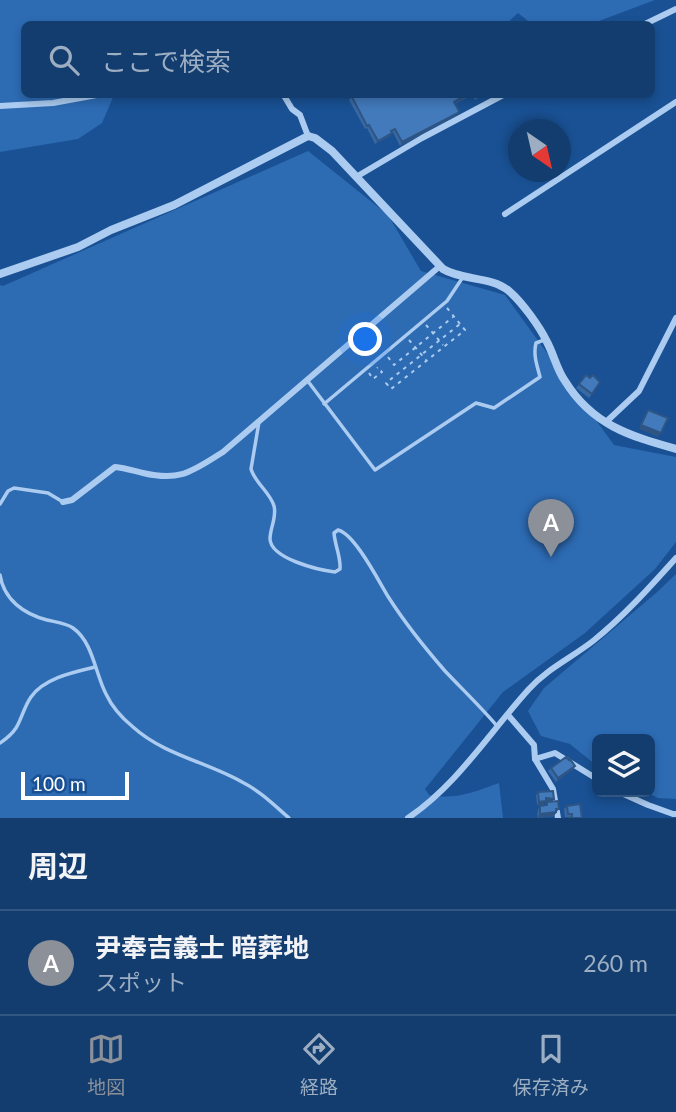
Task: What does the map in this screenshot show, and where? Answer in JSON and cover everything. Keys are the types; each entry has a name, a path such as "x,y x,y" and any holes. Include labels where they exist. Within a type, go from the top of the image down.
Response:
{"street":[{"path":"651,21 676,9"},
{"path":"0,106 52,103 80,98"},
{"path":"285,98 292,109 300,115 308,136"},
{"path":"356,177 497,98"},
{"path":"505,214 676,102"},
{"path":"0,274 78,247 111,230 174,205 308,136 323,143 440,266 451,274 502,286 511,293 546,340 564,381 594,414 632,436 676,449"},
{"path":"63,502 72,500 115,467 161,477 180,476 223,452 440,266"},
{"path":"606,422 639,391 676,318"},
{"path":"408,818 446,786 544,674 607,629 676,558"},
{"path":"508,715 534,745 535,759 553,789 558,818"},
{"path":"535,759 555,753 592,776"},
{"path":"630,797 676,814"}],"lane":[{"path":"324,404 368,372 444,304 463,277"},
{"path":"307,380 375,470 475,403 494,408 540,377 534,354 536,343 546,340"},
{"path":"259,422 251,469 274,507 270,539 279,554 335,572 340,569 341,562 334,543 334,534 338,530 344,532 419,639 498,727"},
{"path":"0,504 14,488 48,493 63,502"},
{"path":"0,575 11,599 21,609 71,626 80,634 105,693 132,727 152,742 242,782 270,800 289,818"},
{"path":"0,743 16,729 30,698 38,689 46,683 95,667"}],"path":[{"path":"444,304 465,330 391,390 386,383 460,324"},
{"path":"385,354 394,365 453,316"},
{"path":"424,321 444,346"},
{"path":"406,336 426,361"}],"shaded area":[{"path":"0,0 655,0 599,21 528,21 518,13 509,21 21,21 21,98 113,98 102,123 78,139 0,152"},
{"path":"308,151 388,215 421,271 505,295 614,445 676,457 676,542 655,569 585,633 503,692 425,789 429,795 448,796 465,794 499,783 503,818 0,818 0,285 3,286"},
{"path":"676,574 676,799 655,796 655,734 592,734 592,762 570,744 541,736 528,711 544,688"}],"building":[{"path":"353,98 461,98 454,102 458,113 402,142 395,129 378,141 369,125 367,126"},
{"path":"586,375 590,378 593,375 600,382 592,394 579,384"},
{"path":"648,410 668,418 661,433 641,425"},
{"path":"566,757 575,766 558,778 551,768"},
{"path":"553,791 554,799 546,798 546,801 539,802 538,792"},
{"path":"558,801 559,809 556,809 556,812 540,814 540,806"},
{"path":"580,804 582,818 568,818 572,817 572,814 568,814 567,806"}],"place":[{"name":"尹奉吉義士 暗葬地","path":"551,557"}]}
